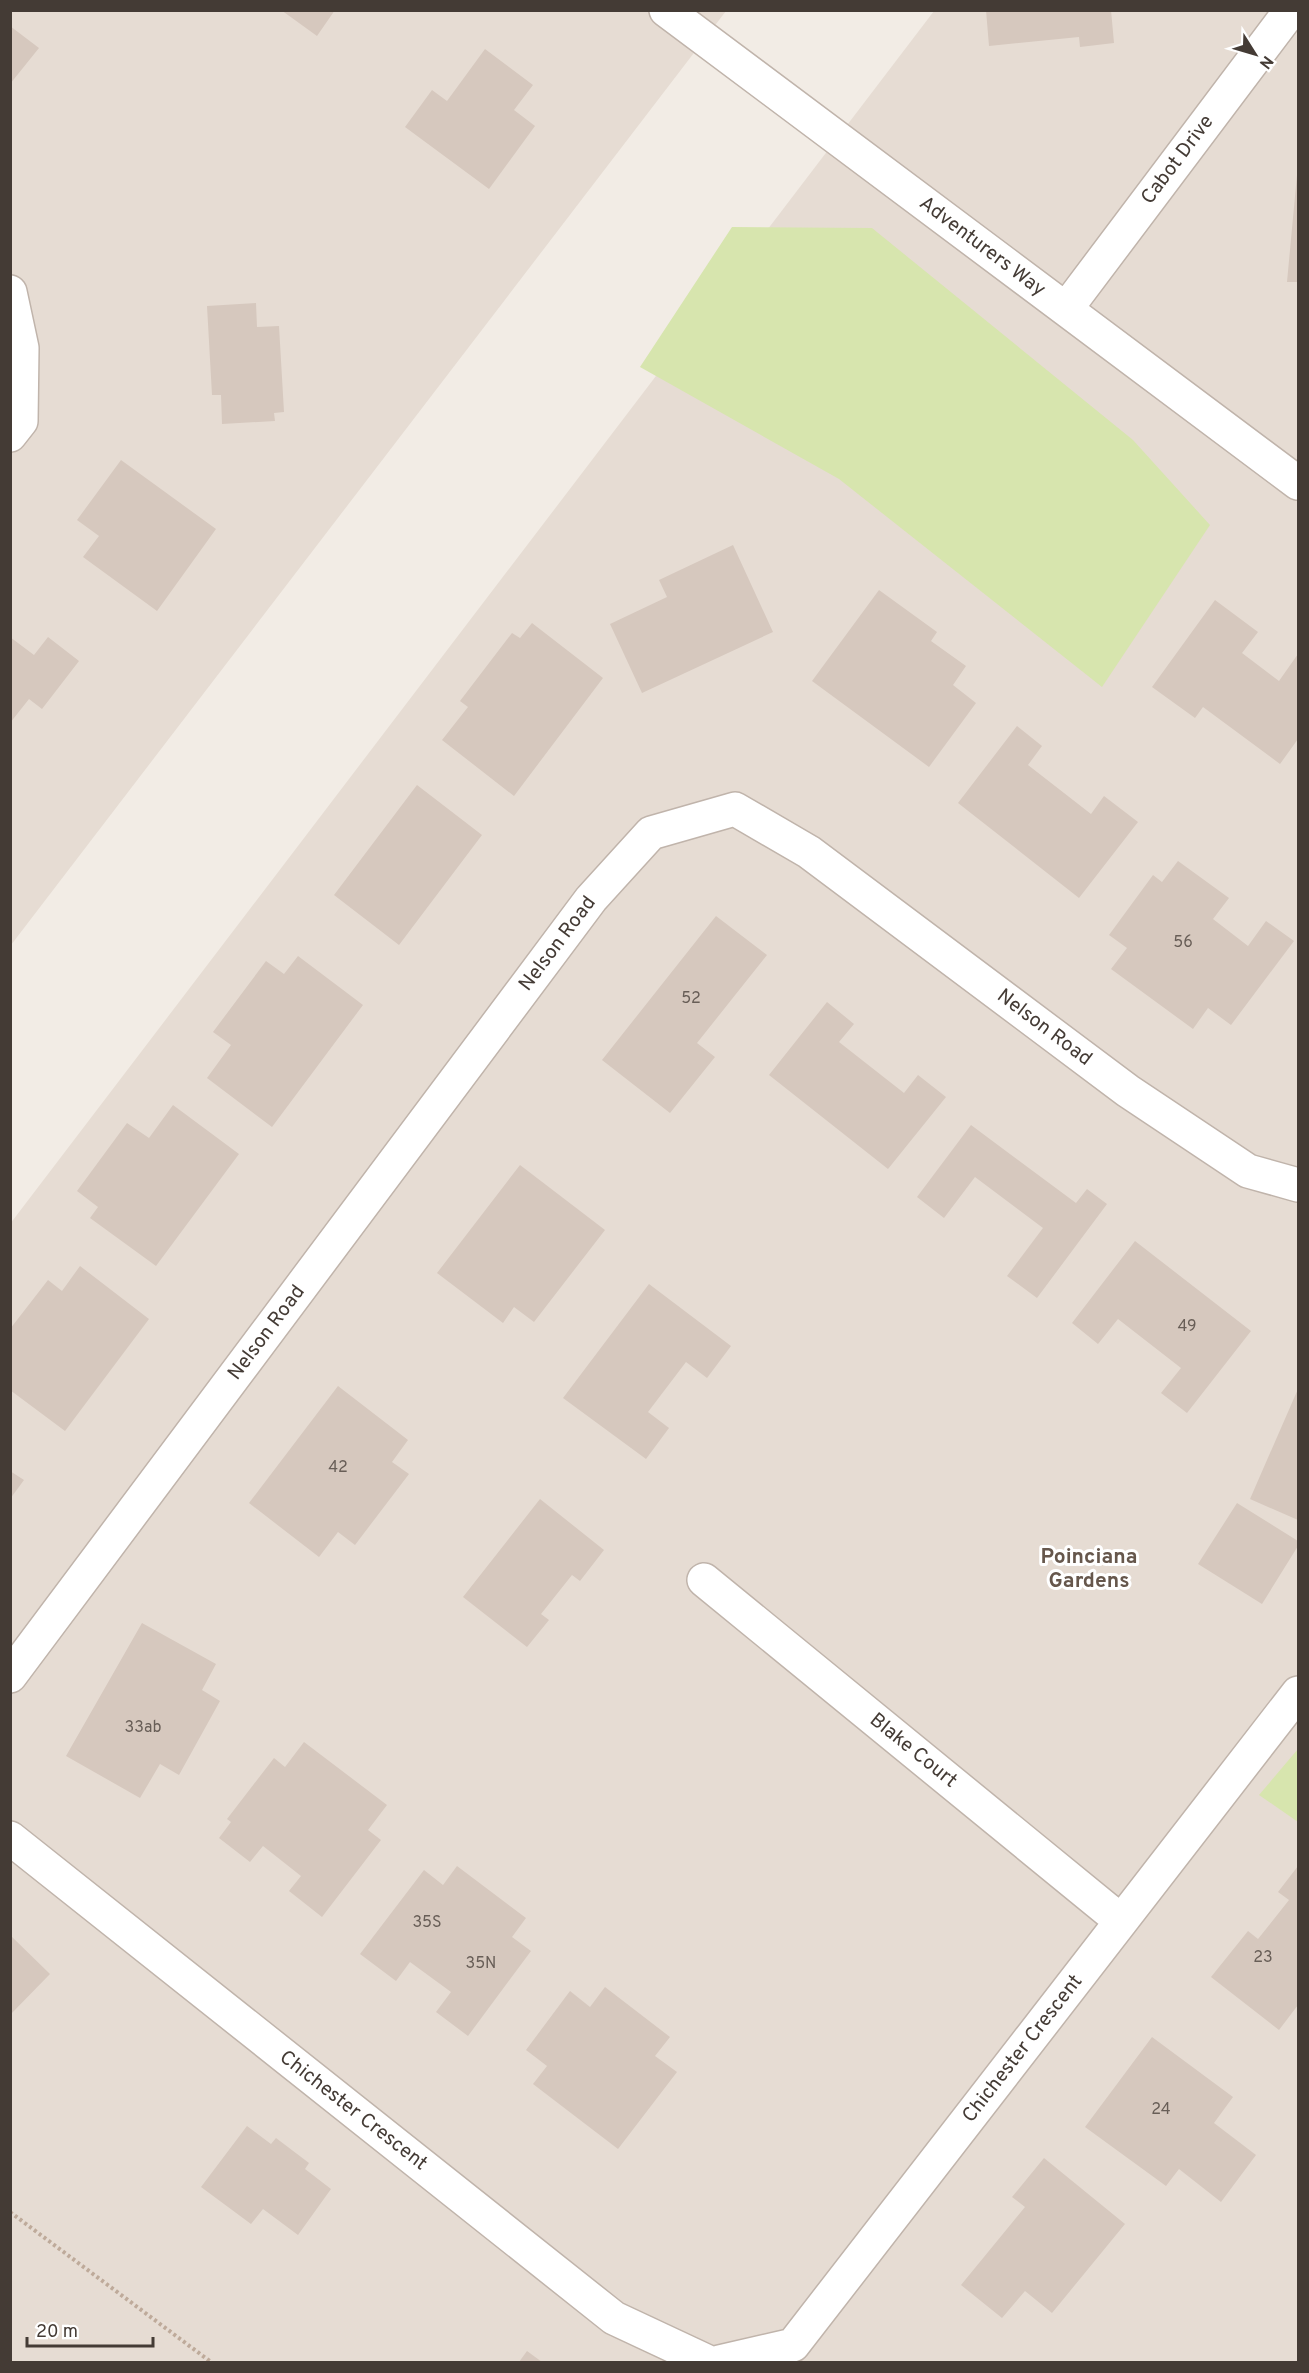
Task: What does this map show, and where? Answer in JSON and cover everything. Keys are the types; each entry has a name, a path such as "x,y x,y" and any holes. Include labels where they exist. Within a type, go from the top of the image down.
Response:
{"street":[{"name":"Adventurers Way","path":"666,10 1299,483"},
{"name":"Cabot Drive","path":"1066,309 1291,10"},
{"path":"10,292 22,348 21,421 10,435"},
{"name":"Nelson Road","path":"10,1676 591,899 651,833 735,809 809,852 1128,1091 1248,1171 1299,1185"},
{"name":"Blake Court","path":"704,1580 1121,1921"},
{"name":"Chichester Crescent","path":"719,2362 794,2345 1299,1693"},
{"name":"Chichester Crescent","path":"10,1839 614,2318 708,2362"}],"path":[{"path":"10,2212 211,2362"}],"shaded area":[{"path":"11,11 726,11 11,945"},
{"path":"934,11 1298,11 1298,2362 11,2362 10,1224"}],"green space":[{"path":"732,227 872,228 1133,440 1210,525 1102,687 839,479 640,367"},
{"path":"1298,1749 1298,1822 1259,1795"}],"building":[{"path":"281,10 335,10 317,36"},
{"path":"986,10 1111,10 1114,43 1080,47 1079,37 989,46"},
{"path":"10,26 39,48 10,84"},
{"path":"485,49 533,85 514,110 535,126 489,189 405,127 432,90 447,101"},
{"path":"1297,175 1298,282 1287,282"},
{"path":"256,303 257,327 279,326 284,412 274,413 275,421 222,424 221,395 212,395 207,306"},
{"path":"121,460 216,529 157,611 83,557 99,536 77,520"},
{"path":"733,545 773,632 642,693 610,624 667,597 659,580"},
{"path":"879,590 937,632 931,641 966,666 953,685 976,703 929,767 812,681"},
{"path":"1215,600 1258,632 1242,653 1279,681 1298,654 1298,739 1280,764 1203,707 1195,718 1152,687"},
{"path":"532,623 603,678 514,796 442,740 468,707 460,701 512,633 520,638"},
{"path":"10,637 34,655 48,637 79,661 42,709 29,699 10,723"},
{"path":"1017,726 1042,746 1028,765 1091,814 1104,796 1138,822 1079,898 958,803"},
{"path":"417,785 482,835 399,945 334,895"},
{"path":"1178,861 1229,898 1213,919 1248,946 1266,921 1294,941 1231,1025 1208,1008 1193,1029 1111,969 1127,948 1109,935 1153,875 1162,882"},
{"path":"716,916 767,955 697,1043 715,1057 670,1113 602,1060"},
{"path":"298,956 363,1005 272,1127 207,1078 231,1045 213,1032 266,961 284,974"},
{"path":"827,1002 854,1024 839,1042 904,1093 918,1075 946,1097 888,1169 769,1075"},
{"path":"173,1105 239,1154 156,1266 90,1218 98,1207 77,1191 127,1123 149,1138"},
{"path":"971,1125 1076,1203 1087,1189 1107,1204 1037,1298 1007,1276 1043,1228 975,1177 944,1218 917,1197"},
{"path":"520,1165 605,1230 534,1322 514,1307 503,1323 437,1273"},
{"path":"1135,1241 1251,1331 1187,1413 1161,1393 1181,1368 1118,1319 1098,1344 1072,1323"},
{"path":"80,1266 149,1319 65,1431 10,1390 10,1329 48,1280 62,1291"},
{"path":"649,1284 731,1346 707,1378 686,1362 648,1412 669,1428 646,1459 563,1398"},
{"path":"338,1386 408,1440 392,1462 409,1474 355,1545 338,1532 319,1557 249,1503"},
{"path":"1298,1389 1298,1520 1250,1499"},
{"path":"10,1471 24,1480 10,1499"},
{"path":"540,1499 604,1550 580,1581 572,1575 541,1614 549,1620 527,1647 463,1597"},
{"path":"1237,1503 1298,1541 1298,1546 1262,1604 1198,1564"},
{"path":"142,1623 216,1664 202,1690 220,1701 179,1775 160,1764 140,1798 66,1756"},
{"path":"304,1742 387,1805 368,1830 381,1840 322,1917 289,1891 301,1876 263,1846 250,1862 219,1838 231,1822 227,1819 274,1758 285,1767"},
{"path":"457,1866 526,1918 512,1937 531,1951 468,2036 436,2012 451,1992 410,1962 396,1981 360,1954 424,1870 443,1885"},
{"path":"1298,1866 1298,2005 1279,2030 1211,1977 1248,1931 1258,1939 1289,1900 1278,1892"},
{"path":"10,1935 50,1974 10,2015"},
{"path":"605,1987 670,2037 655,2056 677,2072 618,2149 533,2084 547,2066 526,2050 570,1991 590,2007"},
{"path":"1152,2037 1233,2097 1214,2123 1256,2155 1221,2202 1179,2169 1166,2186 1085,2127"},
{"path":"247,2126 271,2144 276,2138 309,2163 305,2169 331,2189 298,2235 263,2209 251,2224 201,2187"},
{"path":"1044,2158 1125,2224 1052,2313 1025,2291 1002,2318 961,2285 1025,2207 1012,2197"},
{"path":"527,2351 542,2362 519,2362"}],"district":[{"name":"Poinciana Gardens","path":"1089,1569"}]}
